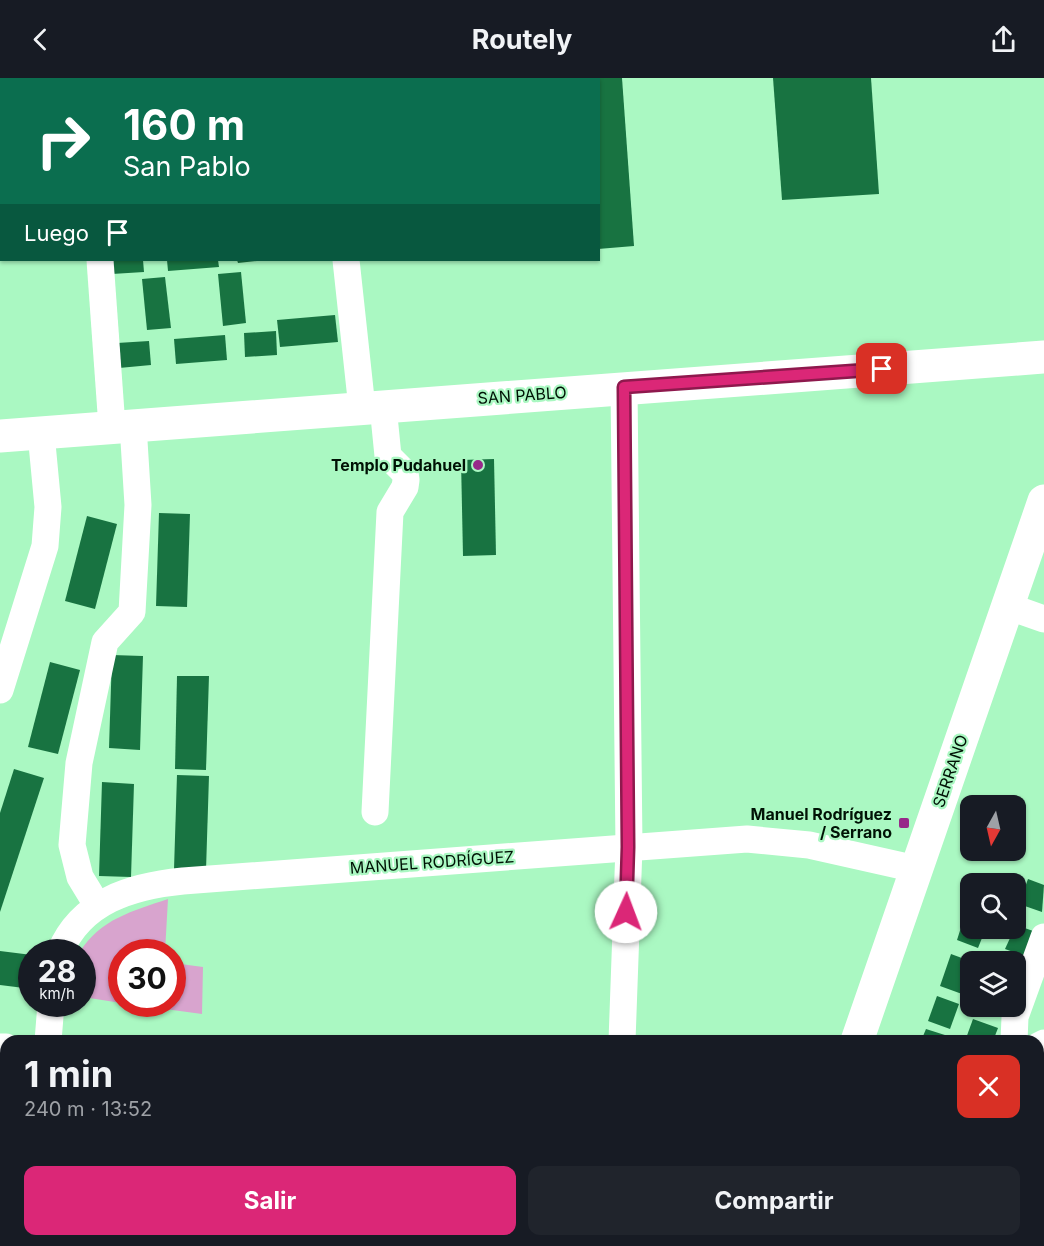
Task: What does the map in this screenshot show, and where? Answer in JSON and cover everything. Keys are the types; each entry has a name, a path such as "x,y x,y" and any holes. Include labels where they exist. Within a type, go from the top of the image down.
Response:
{"main road":[{"name":"SAN PABLO","path":"0,435 1044,357"},
{"name":"SERRANO","path":"858,1035 1044,501"}],"street":[{"path":"68,939 79,921 98,905 80,877 72,845 79,763 105,642 132,612 138,505 122,426 100,261"},
{"path":"346,261 373,407 388,456 405,473 406,480 405,487 390,512 375,812"},
{"path":"621,1035 628,847 624,387"},
{"path":"0,690 45,546 48,507 41,433"},
{"path":"1007,606 1044,619"},
{"name":"MANUEL RODRÍGUEZ","path":"98,905 140,888 183,881 628,847 769,840 809,845 916,869"},
{"path":"1014,1035 1015,1017 1044,937"},
{"path":"48,1035 50,1017"}],"shaded area":[{"path":"168,899 166,939 108,939 108,1001 96,999 96,939 90,939 107,924"},
{"path":"186,965 203,967 202,1014 186,1012"}],"building":[{"path":"600,78 622,78 634,246 600,249"},
{"path":"773,78 871,78 879,194 782,200"},
{"path":"111,261 143,261 144,272 112,274"},
{"path":"167,261 218,261 219,267 168,271"},
{"path":"241,272 246,323 223,326 218,274"},
{"path":"165,277 171,328 147,330 142,279"},
{"path":"335,315 338,342 280,347 277,320"},
{"path":"276,331 277,355 245,357 244,333"},
{"path":"225,335 227,360 176,364 174,339"},
{"path":"149,341 151,365 119,368 117,343"},
{"path":"494,459 496,555 463,556 461,460"},
{"path":"159,513 190,514 187,607 156,606"},
{"path":"87,516 117,524 95,609 65,601"},
{"path":"112,655 143,656 140,750 109,748"},
{"path":"50,662 80,670 58,754 28,747"},
{"path":"177,676 209,676 206,770 175,769"},
{"path":"14,769 44,778 0,912 0,813"},
{"path":"177,775 209,776 206,870 174,869"},
{"path":"102,782 134,784 131,877 99,876"},
{"path":"1028,879 1044,885 1042,912 1026,906"},
{"path":"1026,928 1036,932 1027,957 1026,951 1005,949 1010,939 1026,939"},
{"path":"960,931 960,939 982,939 978,948 957,940"},
{"path":"0,951 18,953 18,987 0,985"},
{"path":"951,954 960,957 960,993 940,986"},
{"path":"937,996 959,1004 950,1029 928,1021"},
{"path":"973,1019 998,1028 995,1035 967,1035"},
{"path":"926,1029 945,1035 924,1035"}],"place":[{"name":"Templo Pudahuel","path":"478,465"},
{"name":"Manuel Rodríguez / Serrano","path":"904,823"}],"route":[{"path":"626,912 628,847 624,387 882,369"}]}
